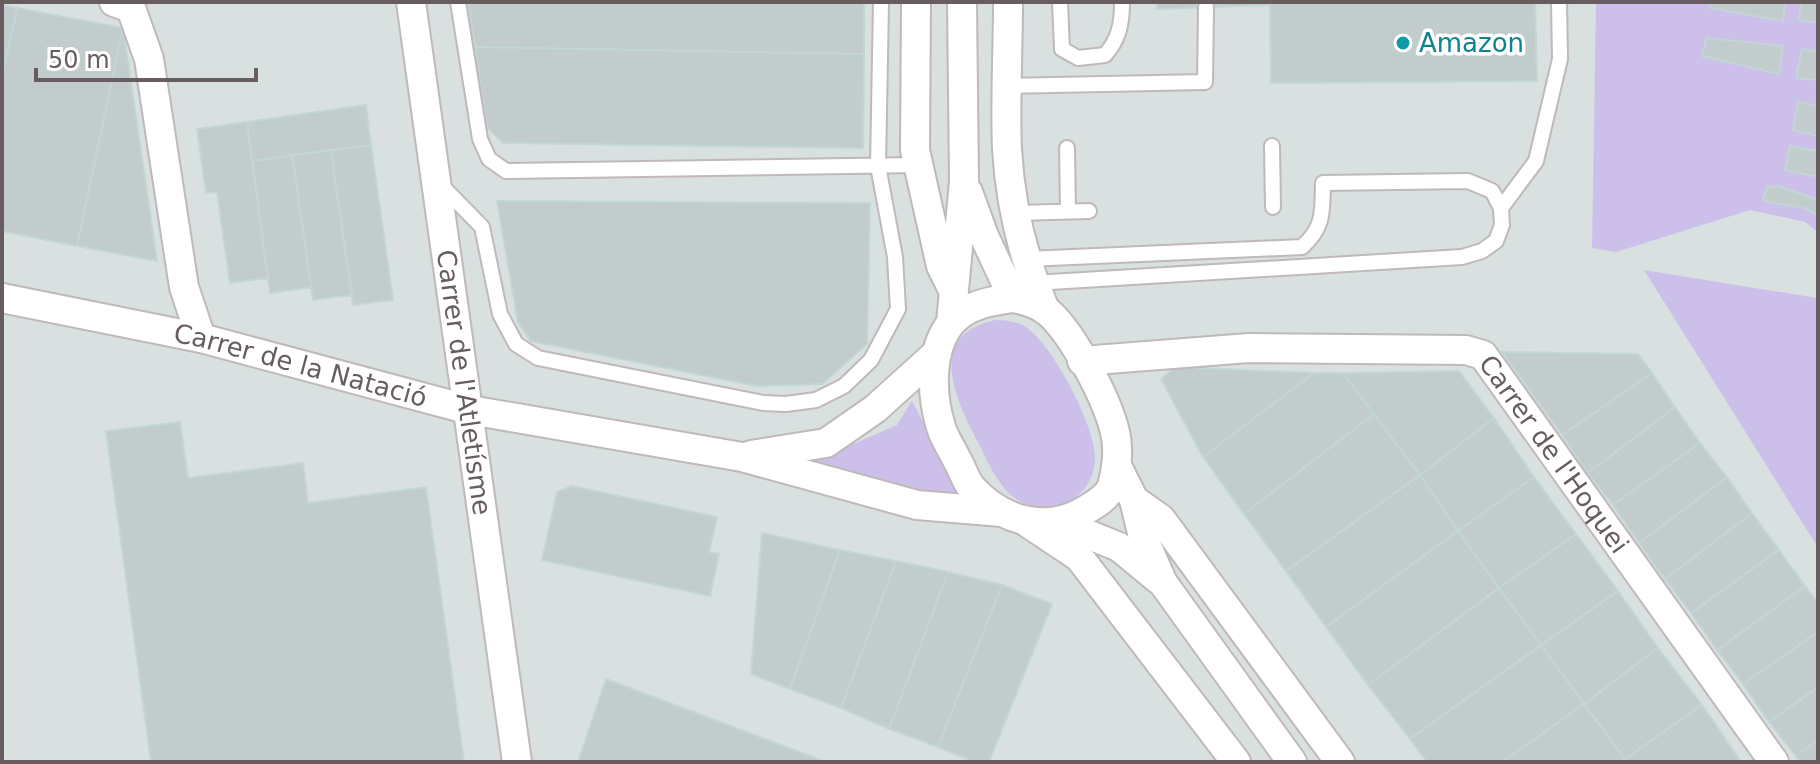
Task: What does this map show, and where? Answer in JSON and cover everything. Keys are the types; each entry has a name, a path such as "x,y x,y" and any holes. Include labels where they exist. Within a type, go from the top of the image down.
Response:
{"street":[{"path":"114,2 131,8 149,59 184,287 201,338"},
{"name":"Carrer de l'Atletísme","path":"411,2 517,762"},
{"path":"916,2 915,150 941,266 954,293"},
{"path":"962,2 964,181 951,323 937,353 934,387 941,428 971,486 1015,518 1079,557 1236,762"},
{"path":"1008,2 1007,151 1025,300 1045,310 1062,327 1094,379 1116,434 1117,466 1110,490 1094,505 1058,522"},
{"path":"964,181 984,236 1025,280"},
{"path":"951,323 965,311 1025,280"},
{"name":"Carrer de la Natació","path":"2,298 201,338 470,410 742,457 917,505 1015,518"},
{"name":"Carrer de l'Hoquei","path":"1082,361 1249,348 1466,350 1483,355 1774,762"},
{"name":"Carrer de la Natació","path":"742,457 826,443 875,409 937,353"},
{"path":"1117,466 1134,500 1143,537 1163,583 1292,762"},
{"path":"1134,500 1161,519 1340,762"},
{"path":"1015,518 1058,522 1119,547 1163,583"}],"lane":[{"path":"458,2 480,139 489,159 506,171 919,165"},
{"path":"436,179 482,227 500,314 516,344 538,358 763,403 816,400 844,386 871,360 898,309 895,257 878,166 881,2"},
{"path":"1060,2 1062,49 1078,58 1105,55 1116,43 1122,20 1122,2"},
{"path":"1501,208 1536,161 1560,59 1559,2"},
{"path":"1008,86 1205,82 1206,7"},
{"path":"1272,146 1273,207"},
{"path":"1067,148 1068,211"},
{"path":"1468,181 1492,191 1501,208 1502,225 1496,241 1482,251 1462,257 1025,280 1302,247 1322,220 1323,183 1468,181"},
{"path":"1016,213 1089,211"}],"shaded area":[{"path":"2,2 1818,2 1818,298 1645,271 1818,548 1818,762 2,762"},
{"path":"1596,2 1818,2 1818,232 1805,222 1750,210 1616,252 1592,248"},
{"path":"1644,270 1818,298 1818,548"},
{"path":"995,320 1017,323 1035,335 1059,366 1088,426 1095,458 1093,473 1082,491 1056,507 1032,506 1010,494 990,467 955,391 952,355 959,340 973,328"},
{"path":"912,401 963,498 795,463 833,453 897,425"}],"building":[{"path":"468,2 864,2 864,54 475,47"},
{"path":"1157,2 1270,2 1270,5 1157,9"},
{"name":"Amazon","path":"1270,2 1535,2 1537,81 1271,83"},
{"path":"1711,2 1785,2 1783,21 1710,8"},
{"path":"1802,2 1818,2 1818,23 1798,20"},
{"path":"2,5 17,8 2,77"},
{"path":"17,8 123,28 77,246 2,231 2,77"},
{"path":"123,28 157,261 77,246"},
{"path":"1707,38 1783,46 1779,74 1702,56"},
{"path":"475,47 864,54 863,148 503,143 487,127"},
{"path":"1802,49 1818,52 1818,80 1796,78"},
{"path":"1798,102 1818,106 1818,136 1793,130"},
{"path":"366,105 371,145 252,161 247,122"},
{"path":"247,122 268,278 230,283 217,192 206,193 197,129"},
{"path":"371,145 393,300 353,305 331,150"},
{"path":"1790,146 1818,151 1818,177 1785,170"},
{"path":"331,150 352,295 313,300 292,155"},
{"path":"292,155 311,287 270,293 252,161"},
{"path":"1778,186 1818,200 1818,216 1805,208 1763,201 1767,187"},
{"path":"497,201 870,203 867,344 822,384 757,386 531,341 518,322"},
{"path":"1502,352 1638,354 1652,373 1562,435"},
{"path":"1175,367 1314,373 1203,457 1161,379"},
{"path":"1459,371 1494,418 1420,475 1343,373"},
{"path":"1314,373 1343,373 1374,414 1244,514 1203,457"},
{"path":"1652,373 1675,407 1588,473 1562,435"},
{"path":"1675,407 1700,443 1613,505 1588,473"},
{"path":"1374,414 1420,475 1286,571 1244,514"},
{"path":"1494,418 1534,477 1458,531 1420,475"},
{"path":"180,422 188,478 303,463 308,503 426,487 464,762 151,762 106,431"},
{"path":"1700,443 1727,477 1639,543 1613,505"},
{"path":"1420,475 1458,531 1326,627 1286,571"},
{"path":"1534,477 1576,534 1499,588 1458,531"},
{"path":"1727,477 1752,513 1665,579 1639,543"},
{"path":"572,486 717,517 709,552 719,554 710,596 542,560 557,492"},
{"path":"1752,513 1779,550 1691,613 1665,579"},
{"path":"1458,531 1499,588 1368,685 1326,627"},
{"path":"762,533 840,550 790,689 751,674"},
{"path":"1576,534 1618,591 1541,645 1499,588"},
{"path":"840,550 896,561 841,708 790,689"},
{"path":"1779,550 1805,586 1717,650 1691,613"},
{"path":"896,561 948,572 889,729 841,708"},
{"path":"948,572 1002,585 938,747 889,729"},
{"path":"1002,585 1052,604 989,762 975,762 938,747"},
{"path":"1805,586 1818,603 1818,632 1743,684 1717,650"},
{"path":"1499,588 1541,645 1410,739 1368,685"},
{"path":"1618,591 1658,648 1584,704 1541,645"},
{"path":"1818,632 1818,687 1769,722 1743,684"},
{"path":"1541,645 1584,704 1502,762 1427,762 1410,739"},
{"path":"1658,648 1702,705 1625,759 1584,704"},
{"path":"606,679 826,762 578,762"},
{"path":"1818,687 1818,740 1796,756 1769,722"},
{"path":"1584,704 1625,759 1620,762 1502,762"},
{"path":"1702,705 1741,762 1628,762 1625,759"},
{"path":"1818,740 1818,762 1800,762 1796,756"}],"place":[{"name":"Amazon","path":"1403,43"}]}
